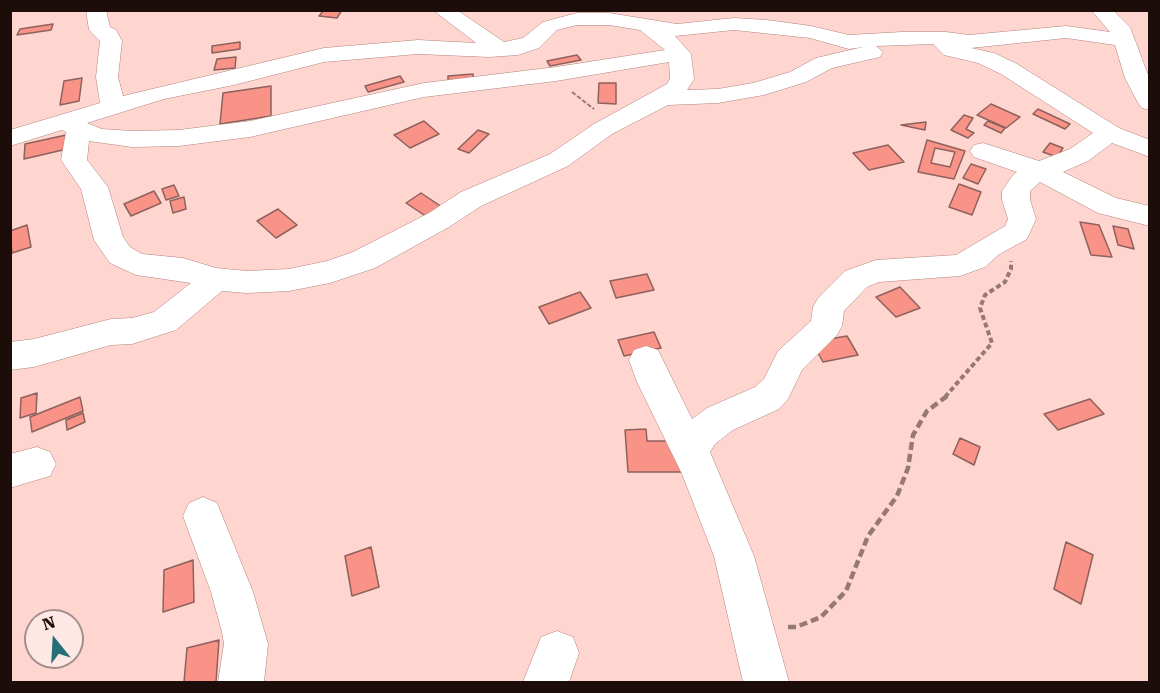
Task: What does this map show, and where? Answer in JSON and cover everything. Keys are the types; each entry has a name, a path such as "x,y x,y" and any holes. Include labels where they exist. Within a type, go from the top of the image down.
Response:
{"street":[{"path":"96,10 100,30 108,35 111,41 107,77 113,106"},
{"path":"442,10 499,49"},
{"path":"1101,10 1119,27 1137,78 1149,103"},
{"path":"10,138 72,125 113,106 159,93 234,78 324,55 417,47 518,48 531,43 550,26 577,19 609,19 677,30 735,24 767,26 810,32 849,42 902,38 946,38 967,41"},
{"path":"72,125 76,141 74,160 94,187 109,240 120,255 136,264 183,269 216,279 247,282 289,280 330,272 357,263 439,220 471,199 559,160 603,129 676,89 682,79 680,54 674,46 648,26"},
{"path":"663,98 718,96 756,90 789,80 824,63 850,55 886,49 1066,32 1124,40"},
{"path":"934,46 986,58 1009,69 1110,133 1149,149"},
{"path":"72,125 98,136 132,140 179,138 250,129 424,90 556,74 680,54"},
{"path":"690,451 702,433 720,419 767,398 776,389 790,361 826,326 830,307 856,279 876,271 960,265 974,259 988,248 1003,242 1017,232 1022,225 1016,191 1022,181 1079,155 1110,133"},
{"path":"983,151 1040,171 1108,206 1149,216"},
{"path":"10,357 34,353 111,332 132,331 165,321 216,279"},
{"path":"646,360 654,382 722,520 734,556 766,682"},
{"path":"203,516 232,592 244,632 246,644 241,682"}],"path":[{"path":"751,628 796,627 821,617 846,591 868,536 897,496 908,468 913,435 927,411 950,393 992,343 980,308 985,295 1005,282 1011,269 1010,257 1003,242"}],"building":[{"path":"324,10 342,10 337,18 319,16"},
{"path":"53,24 51,30 17,35 20,29"},
{"path":"240,42 240,49 212,53 212,46"},
{"path":"577,55 581,60 550,66 547,61"},
{"path":"236,57 235,68 214,70 217,59"},
{"path":"473,74 474,81 448,83 448,76"},
{"path":"400,76 404,82 368,92 365,86"},
{"path":"82,78 79,101 60,105 64,81"},
{"path":"599,83 616,83 616,104 598,103"},
{"path":"271,86 271,116 220,124 223,93"},
{"path":"991,104 1020,117 1006,128 977,115"},
{"path":"1038,109 1070,124 1065,129 1033,114"},
{"path":"964,115 973,118 966,129 974,133 968,138 951,130"},
{"path":"424,121 439,134 410,148 394,135"},
{"path":"988,121 1005,128 1001,133 984,125"},
{"path":"926,122 925,130 901,125"},
{"path":"478,130 489,134 469,153 458,149"},
{"path":"66,135 67,149 24,159 25,144"},
{"path":"927,140 965,151 954,179 918,172","holes":["935,148 955,152 950,167 931,163"]},
{"path":"1050,143 1063,148 1057,157 1043,152"},
{"path":"888,145 904,162 869,170 853,153"},
{"path":"971,164 986,169 978,184 963,178"},
{"path":"959,184 981,192 972,215 949,207"},
{"path":"174,185 179,196 166,200 162,189"},
{"path":"154,191 161,203 131,216 124,204"},
{"path":"421,193 445,209 430,219 406,203"},
{"path":"184,197 186,209 173,213 170,201"},
{"path":"278,209 297,225 276,238 257,221"},
{"path":"1080,222 1099,225 1112,257 1091,255"},
{"path":"27,225 31,247 12,253 10,231"},
{"path":"1113,226 1128,229 1134,249 1118,245"},
{"path":"647,274 654,290 616,298 610,281"},
{"path":"900,287 920,308 896,317 876,297"},
{"path":"580,292 591,308 549,324 539,307"},
{"path":"654,332 661,348 624,356 618,340"},
{"path":"847,336 858,355 823,362 812,342"},
{"path":"37,393 36,413 20,418 21,398"},
{"path":"80,397 83,411 32,432 30,417"},
{"path":"1090,399 1104,414 1058,430 1044,414"},
{"path":"83,413 85,422 67,430 66,420"},
{"path":"646,429 647,441 681,441 684,472 628,472 625,430"},
{"path":"960,438 980,447 974,465 953,454"},
{"path":"1066,542 1093,555 1081,604 1054,589"},
{"path":"371,547 379,587 352,596 345,556"},
{"path":"193,560 194,602 163,612 164,570"},
{"path":"219,640 216,682 184,682 187,648"}]}
